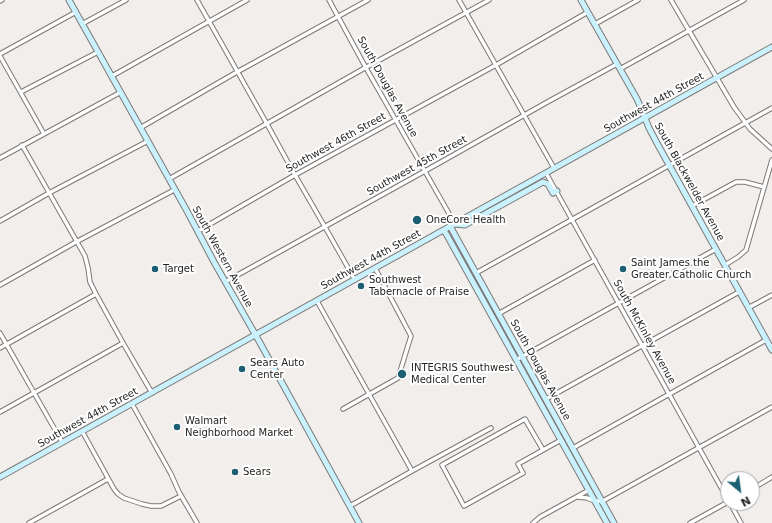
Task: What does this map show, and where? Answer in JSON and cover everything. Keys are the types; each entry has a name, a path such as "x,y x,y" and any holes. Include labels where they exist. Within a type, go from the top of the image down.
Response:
{"main road":[{"name":"South Western Avenue","path":"69,0 359,523"},
{"name":"South Blackwelder Avenue","path":"581,0 641,108 649,128 669,165 772,350"},
{"name":"Southwest 44th Street","path":"0,477 772,47"},
{"path":"452,225 465,225 543,182 548,184 555,192"},
{"name":"South Douglas Avenue","path":"452,225 498,314 614,523"},
{"name":"South Douglas Avenue","path":"444,230 607,523"}],"street":[{"path":"82,24 126,0"},
{"path":"197,0 355,280"},
{"path":"112,76 246,0"},
{"name":"South Douglas Avenue","path":"329,0 425,171 452,225"},
{"path":"140,128 237,72 368,0"},
{"path":"459,0 554,168"},
{"path":"169,179 489,0"},
{"path":"595,24 638,0"},
{"path":"671,0 734,107 745,123 772,149"},
{"name":"Southwest 45th Street","path":"225,282 524,115 689,31 744,0"},
{"path":"44,134 0,55 76,12"},
{"name":"Southwest 46th Street","path":"198,231 295,175 496,65 588,12"},
{"path":"21,92 98,52"},
{"path":"0,158 121,92"},
{"path":"476,273 772,108"},
{"path":"0,221 148,141"},
{"path":"22,145 87,262 90,282 96,294 152,393"},
{"path":"725,265 738,258 746,250 772,160"},
{"name":"South McKinley Avenue","path":"546,173 555,192 619,302 720,486"},
{"path":"692,206 736,182 745,182 764,187"},
{"path":"0,285 76,242 174,190"},
{"path":"516,360 716,249"},
{"path":"498,314 595,260"},
{"path":"343,409 398,378 411,336 375,268"},
{"path":"546,399 739,292"},
{"path":"0,348 96,294"},
{"path":"748,308 772,295"},
{"path":"317,301 412,471"},
{"path":"0,333 62,442"},
{"path":"573,448 766,340"},
{"path":"0,412 123,343"},
{"path":"132,404 197,523"},
{"path":"576,498 587,498 596,503 602,501 772,407"},
{"path":"543,450 525,419 442,465 464,506 523,473 518,464 561,440"},
{"path":"350,506 491,428"},
{"path":"82,431 114,489 124,498 151,506 161,506 181,496"},
{"path":"760,484 772,478"},
{"path":"30,523 108,479"},
{"path":"533,523 537,519 589,490"},
{"path":"690,523 720,507"},
{"name":"South McKinley Avenue","path":"734,511 741,523"}],"place":[{"name":"OneCore Health","path":"417,220"},
{"name":"Target","path":"155,269"},
{"name":"Saint James the Greater Catholic Church","path":"623,269"},
{"name":"Southwest Tabernacle of Praise","path":"361,286"},
{"name":"Sears Auto Center","path":"242,369"},
{"name":"INTEGRIS Southwest Medical Center","path":"402,374"},
{"name":"Walmart Neighborhood Market","path":"177,427"},
{"name":"Sears","path":"235,472"}]}
